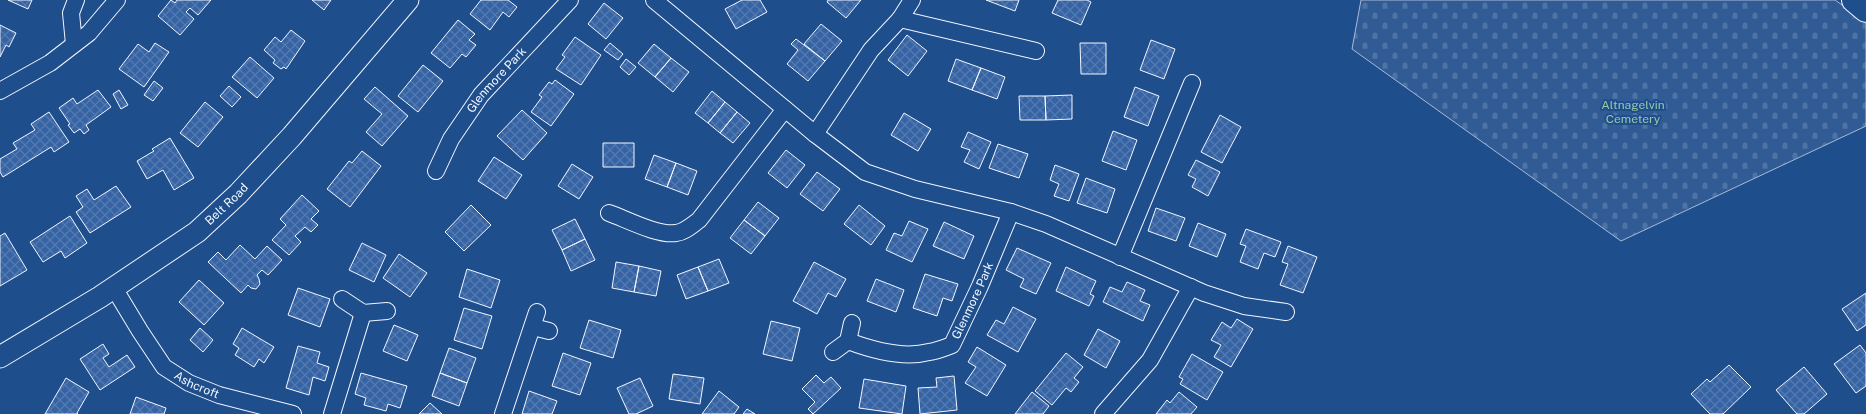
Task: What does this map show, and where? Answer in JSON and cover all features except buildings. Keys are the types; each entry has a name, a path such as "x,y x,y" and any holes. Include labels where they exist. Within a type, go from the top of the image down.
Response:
{"main road":[{"path":"1854,0 1866,10"}],"street":[{"path":"74,44 71,13 76,0"},
{"path":"0,91 50,63 89,33 117,0"},
{"name":"Belt Road","path":"0,357 114,288 197,232 238,194 292,136 408,0"},
{"name":"Glenmore Park","path":"436,171 451,139 481,95 570,0"},
{"path":"815,134 871,50 900,19 912,0"},
{"path":"659,1 815,134 865,172 915,190 1011,212 1046,224 1191,287 1244,306 1286,312"},
{"path":"900,19 1036,51"},
{"path":"1120,257 1192,83"},
{"path":"609,212 665,233 685,230 699,220 785,109"},
{"name":"Glenmore Park","path":"848,341 869,349 905,354 928,353 952,345 980,286 1011,212"},
{"path":"1103,414 1150,360 1191,287"},
{"name":"Ashcroft","path":"114,288 164,367 189,383 219,395 293,414"},
{"path":"342,299 363,313 387,312"},
{"path":"332,414 363,313"},
{"path":"503,414 535,319 549,331"},
{"path":"833,352 848,341 852,323"}],"green space":[{"name":"Altnagelvin Cemetery","path":"1361,0 1835,0 1866,22 1866,126 1621,241 1352,49"}]}
